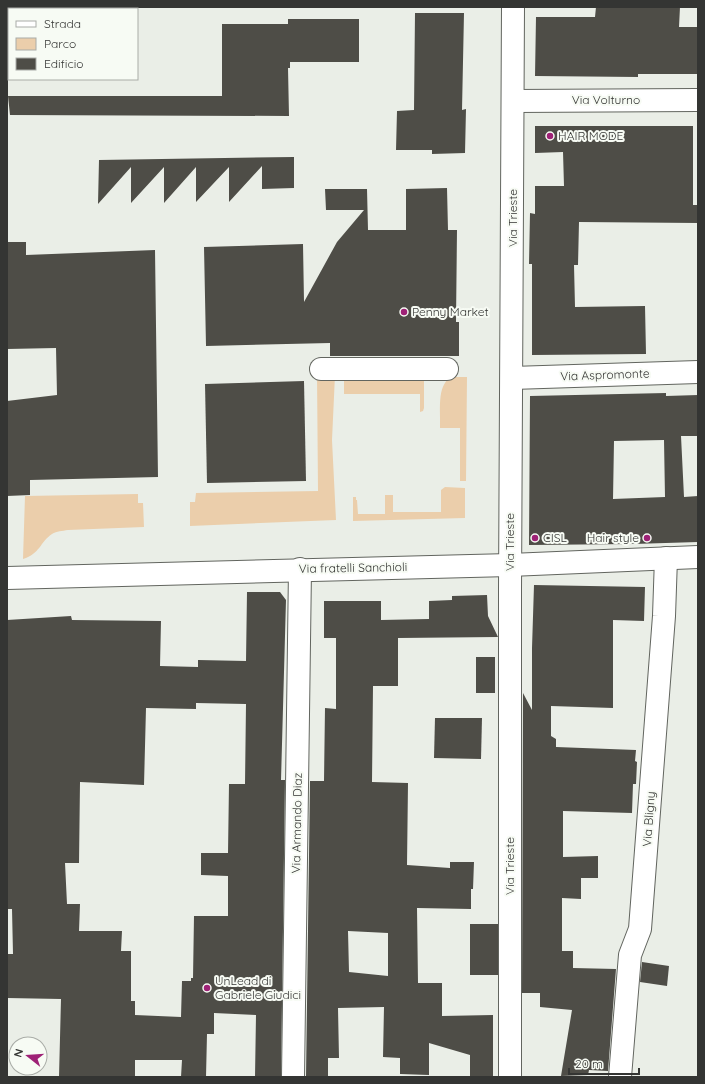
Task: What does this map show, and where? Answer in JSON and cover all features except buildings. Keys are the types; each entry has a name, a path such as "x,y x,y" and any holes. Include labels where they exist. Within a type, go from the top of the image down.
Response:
{"street":[{"name":"Via Trieste","path":"510,1077 510,564 514,101 513,7"},
{"name":"Via Volturno","path":"514,101 698,100"},
{"path":"321,369 447,370"},
{"name":"Via Aspromonte","path":"512,378 698,372"},
{"name":"Via fratelli Sanchioli","path":"7,578 510,564 698,557"},
{"name":"Via Bligny","path":"620,1077 630,955 640,929 663,623 666,558"},
{"name":"Via Armando Diaz","path":"293,1077 300,569"}],"green space":[{"path":"317,374 335,375 332,440 336,520 190,526 190,502 195,502 196,493 318,491"},
{"path":"424,375 424,408 423,411 420,412 420,394 344,394 344,376"},
{"path":"451,377 467,377 466,481 460,481 460,428 440,428 441,393 446,381"},
{"path":"445,487 465,488 465,518 353,521 353,497 356,497 357,500 358,514 385,514 385,495 393,495 393,512 441,512 441,490"},
{"path":"138,494 138,503 143,503 144,527 68,530 58,532 48,537 33,554 23,559 25,496"}],"place":[{"name":"HAIR MODE","path":"550,136"},
{"name":"Penny Market","path":"404,312"},
{"name":"CISL","path":"535,538"},
{"name":"Hair style","path":"647,538"},
{"name":"UnLead di Gabriele Giudici","path":"207,988"}]}
